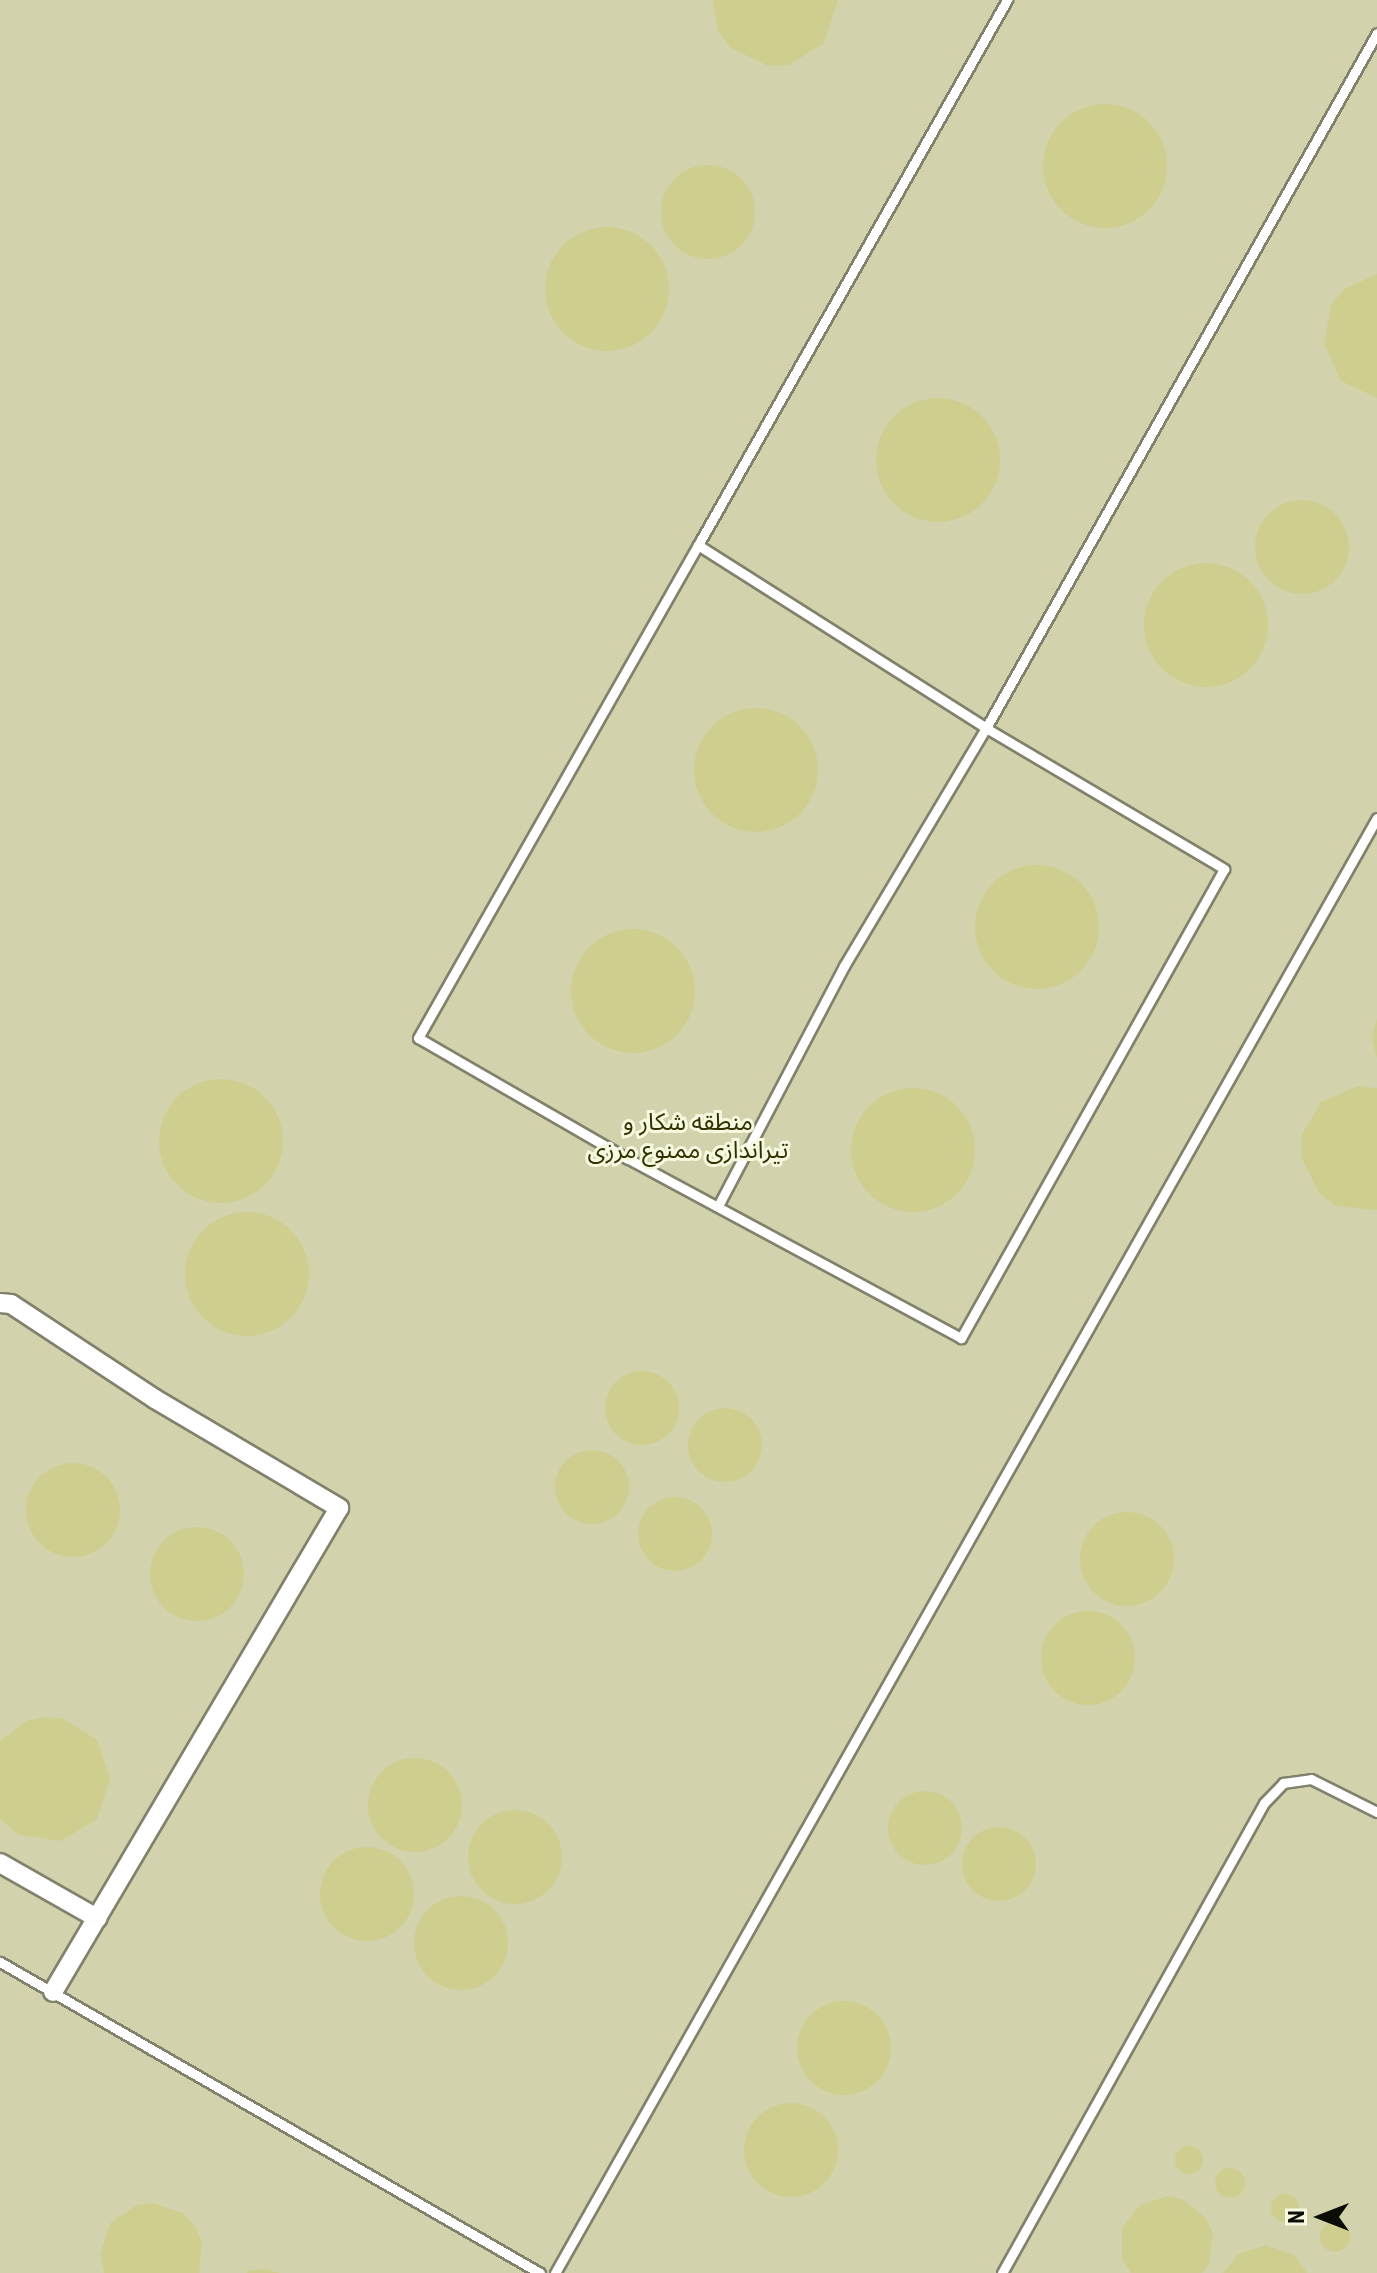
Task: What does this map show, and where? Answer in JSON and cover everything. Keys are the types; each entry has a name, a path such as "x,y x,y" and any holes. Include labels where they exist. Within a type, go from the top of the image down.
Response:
{"street":[{"path":"0,1303 11,1304 155,1399 339,1508 53,1992"},
{"path":"0,1863 97,1918"}],"lane":[{"path":"698,545 986,728 1224,869 961,1338 418,1038 1007,0"},
{"path":"718,1206 844,966 986,728 1377,33"},
{"path":"555,2273 1377,818"},
{"path":"1002,2273 1264,1803 1283,1783 1311,1779 1377,1812"},
{"path":"0,1962 540,2273"}],"green space":[{"name":"منطقه شکار و تیراندازی ممنوع مرزی","path":"0,0 1377,0 1377,2273 0,2273"}],"building":[{"path":"713,0 837,0 837,3 824,43 789,65 768,66 731,48 718,31"},
{"path":"1105,104 1129,109 1149,122 1162,142 1167,166 1162,190 1149,210 1129,223 1105,228 1081,223 1061,210 1048,190 1043,166 1048,142 1061,122 1081,109"},
{"path":"708,165 726,169 741,179 751,194 755,212 751,230 741,245 726,255 708,259 690,255 675,245 665,230 661,212 665,194 675,179 690,169"},
{"path":"607,227 631,232 651,245 664,265 669,289 664,313 651,333 631,346 607,351 583,346 563,333 550,313 545,289 550,265 563,245 583,232"},
{"path":"1377,274 1377,398 1341,381 1324,344 1331,305 1344,289"},
{"path":"938,398 962,403 982,416 995,436 1000,460 995,484 982,504 962,517 938,522 914,517 894,504 881,484 876,460 881,436 894,416 914,403"},
{"path":"1302,500 1320,504 1335,514 1345,529 1349,547 1345,565 1335,580 1320,590 1302,594 1284,590 1269,580 1259,565 1255,547 1259,529 1269,514 1284,504"},
{"path":"1206,563 1230,568 1250,581 1263,601 1268,625 1263,649 1250,669 1230,682 1206,687 1182,682 1162,669 1149,649 1144,625 1149,601 1162,581 1182,568"},
{"path":"756,708 780,713 800,726 813,746 818,770 813,794 800,814 780,827 756,832 732,827 712,814 699,794 694,770 699,746 712,726 732,713"},
{"path":"1037,865 1061,870 1081,883 1094,903 1099,927 1094,951 1081,971 1061,984 1037,989 1013,984 993,971 980,951 975,927 980,903 993,883 1013,870"},
{"path":"633,929 657,934 677,947 690,967 695,991 690,1015 677,1035 657,1048 633,1053 609,1048 589,1035 576,1015 571,991 576,967 589,947 609,934"},
{"path":"1377,1018 1377,1059 1372,1038"},
{"path":"221,1079 245,1084 265,1097 278,1117 283,1141 278,1165 265,1185 245,1198 221,1203 197,1198 177,1185 164,1165 159,1141 164,1117 177,1097 197,1084"},
{"path":"1358,1086 1377,1088 1377,1210 1336,1206 1319,1193 1301,1157 1301,1136 1321,1102"},
{"path":"913,1088 937,1093 957,1106 970,1126 975,1150 970,1174 957,1194 937,1207 913,1212 889,1207 869,1194 856,1174 851,1150 856,1126 869,1106 889,1093"},
{"path":"247,1212 271,1217 291,1230 304,1250 309,1274 304,1298 291,1318 271,1331 247,1336 223,1331 203,1318 190,1298 185,1274 190,1250 203,1230 223,1217"},
{"path":"635,1371 649,1371 663,1377 673,1387 679,1408 673,1429 663,1439 649,1445 635,1445 621,1439 611,1429 605,1415 605,1401 611,1387 621,1377"},
{"path":"718,1408 732,1408 746,1414 756,1424 762,1445 756,1466 746,1476 732,1482 718,1482 704,1476 694,1466 688,1452 688,1438 694,1424 704,1414"},
{"path":"585,1450 599,1450 613,1456 623,1466 629,1487 623,1508 613,1518 599,1524 585,1524 571,1518 561,1508 555,1494 555,1480 561,1466 571,1456"},
{"path":"73,1463 91,1467 106,1477 116,1492 120,1510 116,1528 106,1543 91,1553 73,1557 55,1553 40,1543 30,1528 26,1510 30,1492 40,1477 55,1467"},
{"path":"668,1497 682,1497 696,1503 706,1513 712,1534 706,1555 696,1565 682,1571 668,1571 654,1565 644,1555 638,1541 638,1527 644,1513 654,1503"},
{"path":"1127,1512 1145,1516 1160,1526 1170,1541 1174,1559 1170,1577 1160,1592 1145,1602 1127,1606 1109,1602 1094,1592 1084,1577 1080,1559 1084,1541 1094,1526 1109,1516"},
{"path":"197,1527 215,1531 230,1541 240,1556 244,1574 240,1592 230,1607 215,1617 197,1621 179,1617 164,1607 154,1592 150,1574 154,1556 164,1541 179,1531"},
{"path":"1088,1611 1106,1615 1121,1625 1131,1640 1135,1658 1131,1676 1121,1691 1106,1701 1088,1705 1070,1701 1055,1691 1045,1676 1041,1658 1045,1640 1055,1625 1070,1615"},
{"path":"45,1717 64,1719 97,1740 110,1778 97,1819 61,1841 19,1835 0,1819 0,1741 26,1721"},
{"path":"415,1758 433,1762 448,1772 458,1787 462,1805 458,1823 448,1838 433,1848 415,1852 397,1848 382,1838 372,1823 368,1805 372,1787 382,1772 397,1762"},
{"path":"918,1791 932,1791 946,1797 956,1807 962,1828 956,1849 946,1859 932,1865 918,1865 904,1859 894,1849 888,1835 888,1821 894,1807 904,1797"},
{"path":"515,1810 533,1814 548,1824 558,1839 562,1857 558,1875 548,1890 533,1900 515,1904 497,1900 482,1890 472,1875 468,1857 472,1839 482,1824 497,1814"},
{"path":"992,1827 1006,1827 1020,1833 1030,1843 1036,1864 1030,1885 1020,1895 1006,1901 992,1901 978,1895 968,1885 962,1871 962,1857 968,1843 978,1833"},
{"path":"367,1847 385,1851 400,1861 410,1876 414,1894 410,1912 400,1927 385,1937 367,1941 349,1937 334,1927 324,1912 320,1894 324,1876 334,1861 349,1851"},
{"path":"461,1896 479,1900 494,1910 504,1925 508,1943 504,1961 494,1976 479,1986 461,1990 443,1986 428,1976 418,1961 414,1943 418,1925 428,1910 443,1900"},
{"path":"844,2001 862,2005 877,2015 887,2030 891,2048 887,2066 877,2081 862,2091 844,2095 826,2091 811,2081 801,2066 797,2048 801,2030 811,2015 826,2005"},
{"path":"791,2103 809,2107 824,2117 834,2132 838,2150 834,2168 824,2183 809,2193 791,2197 773,2193 758,2183 748,2168 744,2150 748,2132 758,2117 773,2107"},
{"path":"1189,2146 1199,2150 1203,2160 1199,2170 1189,2174 1179,2170 1175,2160 1179,2150"},
{"path":"1230,2168 1240,2173 1245,2183 1240,2193 1230,2198 1220,2193 1215,2183 1220,2173"},
{"path":"1285,2194 1295,2198 1299,2208 1295,2218 1285,2222 1275,2218 1271,2208 1275,2198"},
{"path":"1168,2196 1182,2199 1206,2218 1213,2233 1209,2264 1202,2273 1131,2273 1122,2258 1122,2228 1140,2205"},
{"path":"152,2203 183,2213 195,2226 202,2243 199,2273 104,2273 100,2254 110,2223 137,2205"},
{"path":"1335,2222 1345,2227 1350,2237 1345,2247 1335,2252 1325,2247 1320,2237 1325,2227"},
{"path":"1266,2245 1294,2255 1307,2273 1223,2273 1238,2254"},
{"path":"265,2269 281,2273 247,2273 247,2271"}]}
